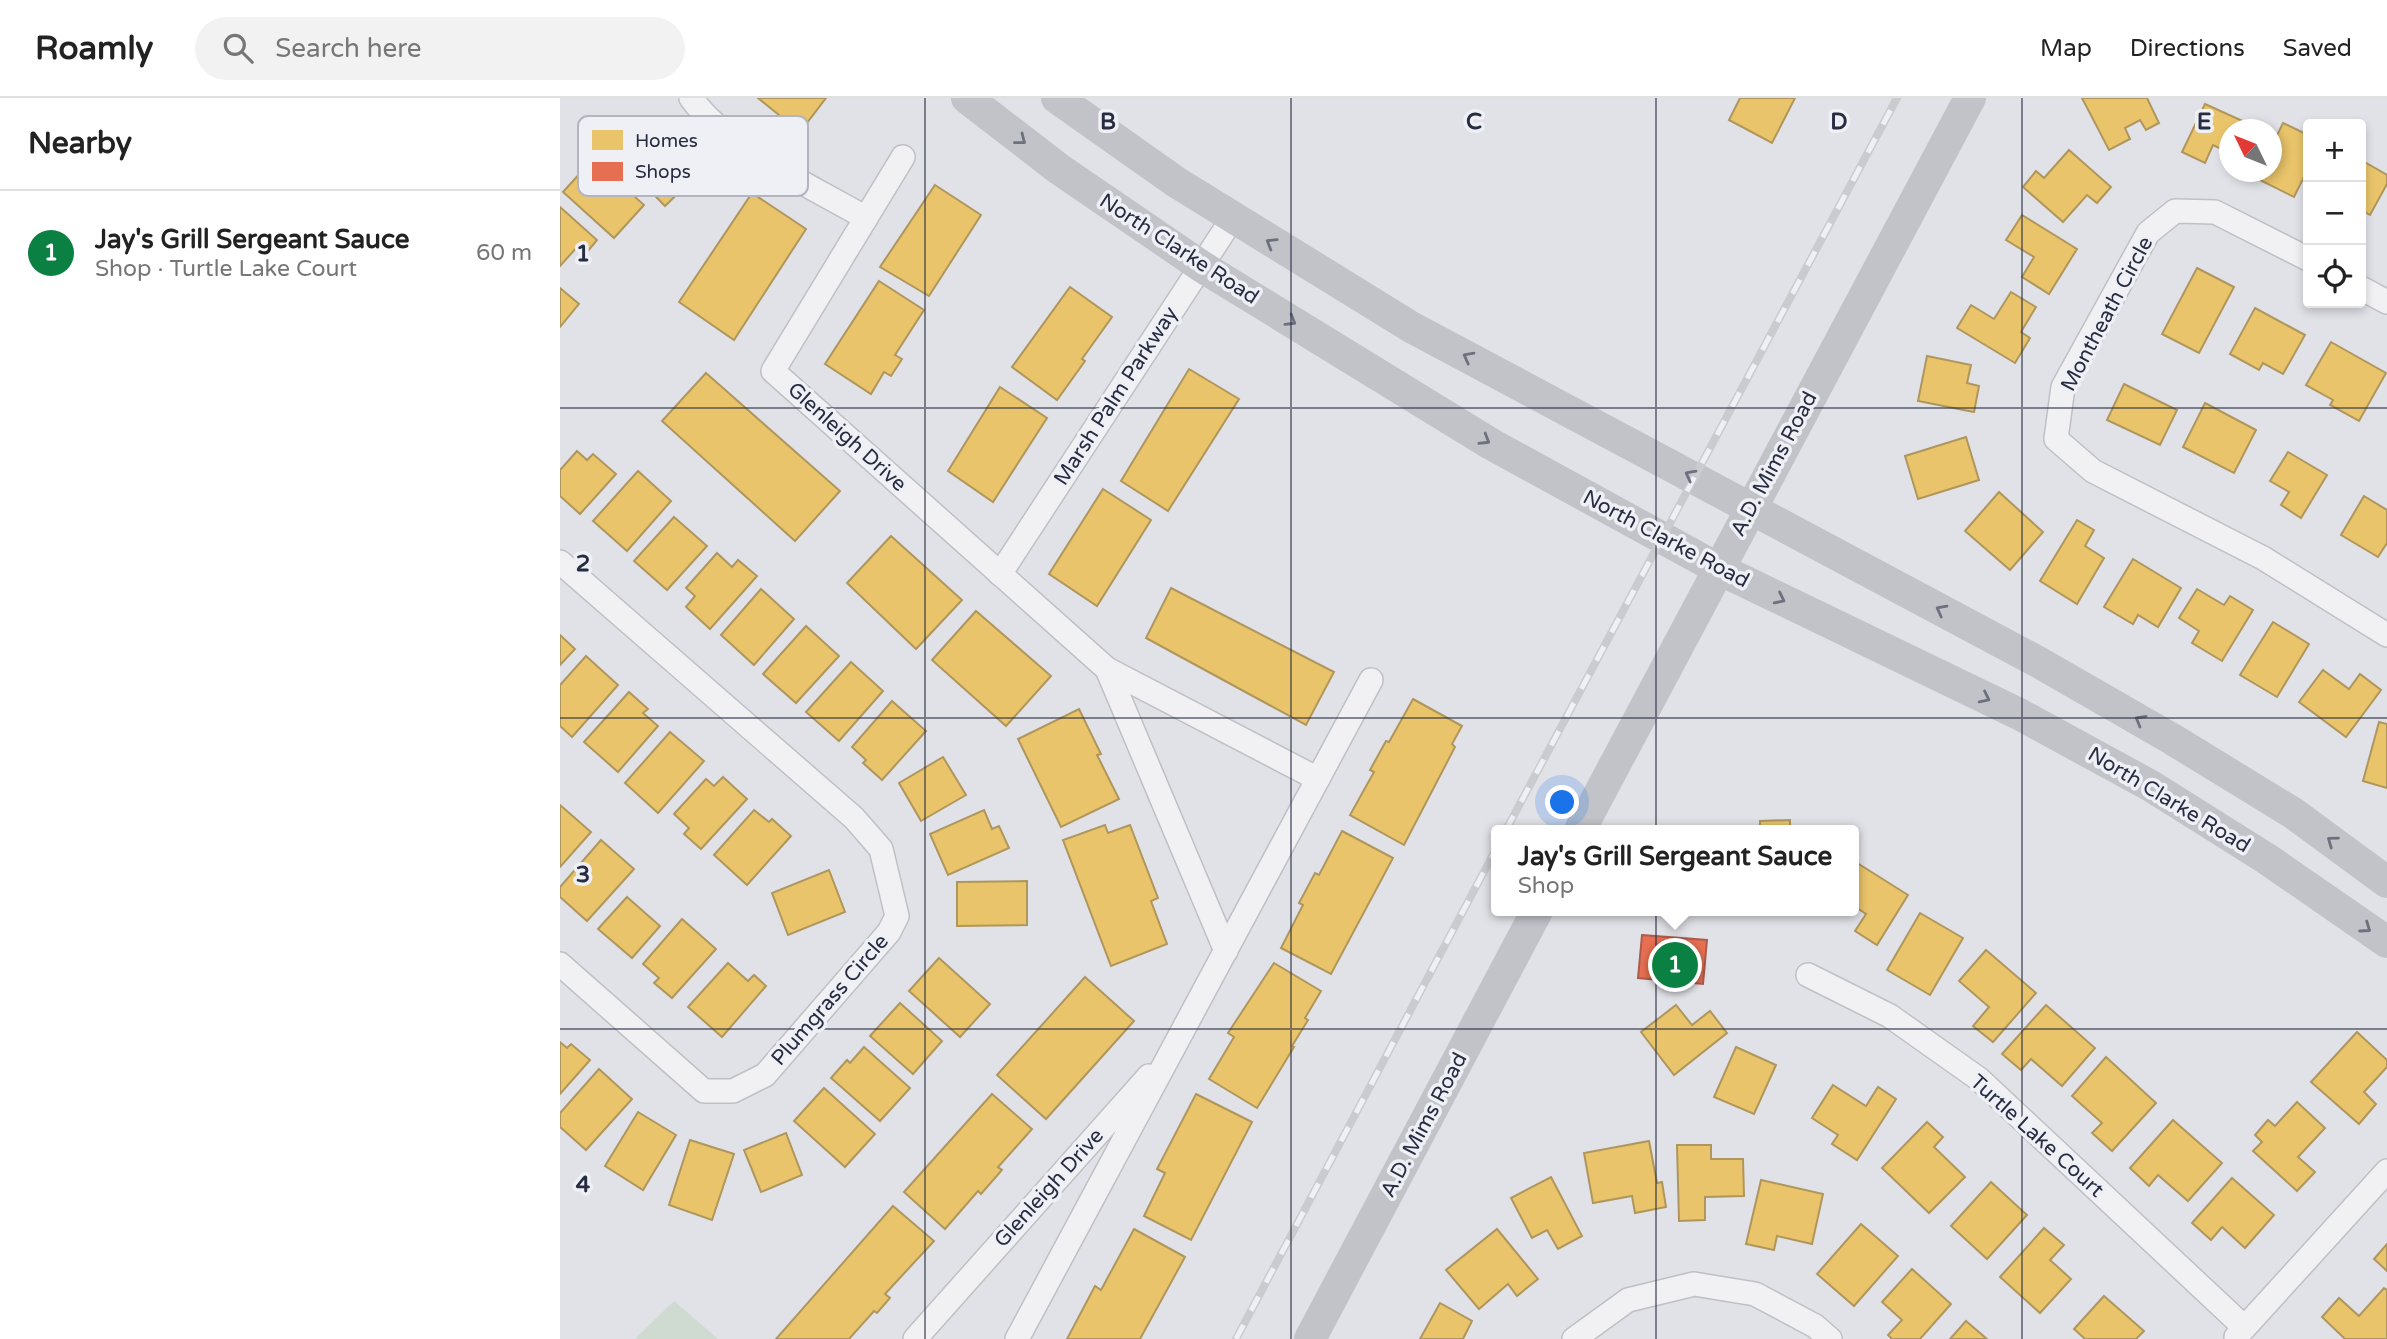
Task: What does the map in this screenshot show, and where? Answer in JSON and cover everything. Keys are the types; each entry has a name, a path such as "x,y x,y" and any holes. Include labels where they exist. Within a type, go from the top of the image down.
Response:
{"street":[{"path":"691,98 706,116"},
{"name":"North Clarke Road","path":"967,98 1059,169 1201,266 1491,444 1719,569 2020,714 2151,786 2267,859 2387,942"},
{"path":"1057,98 1232,219 1411,327 2040,663 2293,813 2387,882"},
{"name":"A.D. Mims Road","path":"1583,825 1970,98"},
{"name":"Glenleigh Drive","path":"903,158 773,371 1107,669 1318,779"},
{"path":"808,184 866,218"},
{"name":"Montheath Circle","path":"2303,256 2215,212 2175,211 2148,233 2063,387 2056,439 2093,471 2263,558 2387,635"},
{"name":"Marsh Palm Parkway","path":"1000,574 1232,219"},
{"path":"2366,291 2387,302"},
{"name":"Plumgrass Circle","path":"560,562 854,818 881,849 897,916 890,932 765,1075 733,1091 704,1091 560,964"},
{"name":"Glenleigh Drive","path":"1107,669 1226,951"},
{"name":"Glenleigh Drive","path":"1017,1339 1371,680"},
{"name":"A.D. Mims Road","path":"1310,1339 1534,916"},
{"name":"Turtle Lake Court","path":"1808,975 1890,1016 1979,1079 2239,1333"},
{"name":"Glenleigh Drive","path":"925,1335 1174,1047"},
{"path":"2239,1333 2387,1171"},
{"path":"1574,1339 1628,1300 1694,1284 1755,1294 1815,1326 1830,1339"}],"shaded area":[{"path":"674,1301 718,1339 635,1339"}],"building: Homes":[{"path":"758,98 826,98 808,122 808,116 780,116"},
{"path":"1740,98 1795,98 1772,143 1729,120"},
{"path":"2082,98 2147,98 2159,123 2146,130 2140,120 2125,128 2130,139 2109,150"},
{"path":"2205,104 2238,119 2219,119 2219,148 2213,145 2205,163 2182,152"},
{"path":"2283,123 2303,133 2303,179 2294,197 2264,182 2282,182"},
{"path":"2069,150 2111,187 2097,203 2087,195 2063,222 2023,187 2036,171 2044,178"},
{"path":"2366,163 2387,175 2387,184 2370,215 2366,213"},
{"path":"578,176 578,196 634,196 644,205 614,238 563,192"},
{"path":"935,185 981,215 929,296 880,267"},
{"path":"655,196 675,196 665,206"},
{"path":"750,196 756,196 806,229 734,340 679,302"},
{"path":"560,207 597,240 587,252 579,245 560,266"},
{"path":"2022,215 2077,249 2049,294 2022,277 2034,257 2006,240"},
{"path":"2197,268 2234,287 2199,353 2162,334"},
{"path":"879,281 924,310 895,355 902,359 891,376 884,372 871,394 825,364"},
{"path":"1070,287 1112,317 1057,400 1012,367"},
{"path":"560,288 579,304 560,327"},
{"path":"2011,292 2036,307 2021,332 2030,338 2015,363 1957,328 1971,305 1994,319"},
{"path":"2255,308 2305,335 2283,374 2263,363 2259,370 2230,354"},
{"path":"2331,342 2386,373 2359,421 2330,405 2333,400 2306,385"},
{"path":"1927,356 1971,365 1967,383 1979,386 1974,412 1918,401"},
{"path":"1189,369 1239,399 1168,511 1121,481"},
{"path":"706,373 840,491 795,541 662,421"},
{"path":"2124,384 2177,410 2160,445 2107,420"},
{"path":"1000,387 1047,418 993,502 948,471"},
{"path":"2205,403 2256,430 2234,473 2183,447"},
{"path":"1966,437 1979,480 1918,499 1905,456"},
{"path":"577,451 587,460 593,454 616,474 580,514 560,496 560,470"},
{"path":"2288,452 2327,475 2301,518 2281,505 2289,492 2270,481"},
{"path":"638,471 671,501 627,551 593,521"},
{"path":"1103,489 1151,520 1097,606 1049,574"},
{"path":"1999,492 2043,532 2010,570 1965,531"},
{"path":"2364,496 2387,510 2387,543 2378,557 2341,535"},
{"path":"674,517 707,546 667,590 634,561"},
{"path":"2077,520 2094,530 2085,546 2104,558 2077,604 2040,581"},
{"path":"891,536 962,600 916,649 847,583"},
{"path":"717,553 732,567 738,560 757,576 710,629 686,607 695,596 686,588"},
{"path":"2133,559 2181,588 2158,627 2138,615 2133,624 2104,607"},
{"path":"1171,588 1334,672 1306,725 1146,638"},
{"path":"761,589 794,619 754,665 721,635"},
{"path":"2197,589 2224,605 2230,596 2253,610 2222,661 2192,643 2199,631 2179,618"},
{"path":"976,611 1051,676 1006,726 932,660"},
{"path":"2273,622 2309,644 2277,697 2240,675"},
{"path":"806,626 839,656 796,703 763,674"},
{"path":"560,635 575,649 560,665"},
{"path":"586,656 618,685 572,737 560,726 560,685"},
{"path":"851,662 883,691 839,741 806,712"},
{"path":"2323,670 2349,689 2360,674 2381,690 2346,737 2299,702"},
{"path":"629,692 648,709 643,713 658,726 618,772 584,742"},
{"path":"1413,699 1462,726 1452,744 1455,747 1404,845 1350,815 1374,772 1370,770"},
{"path":"892,701 926,731 882,780 863,763 866,760 852,747"},
{"path":"1079,709 1101,754 1097,755 1119,799 1061,827 1018,739"},
{"path":"2379,722 2387,724 2387,788 2363,781"},
{"path":"670,732 704,761 658,813 625,783"},
{"path":"943,757 966,795 921,821 899,783"},
{"path":"723,777 747,799 701,849 684,834 689,828 674,814 706,779 714,786"},
{"path":"560,805 591,832 560,867"},
{"path":"754,810 769,822 772,819 791,836 747,885 714,855"},
{"path":"984,810 992,829 999,826 1009,848 948,875 930,834"},
{"path":"1790,820 1790,825 1760,825 1760,821"},
{"path":"1105,825 1108,833 1130,825 1158,898 1151,901 1167,944 1111,966 1063,840"},
{"path":"1342,831 1393,858 1331,974 1281,948 1303,905 1299,903 1315,873 1319,875"},
{"path":"601,840 634,869 587,921 560,897 560,887"},
{"path":"1859,864 1908,895 1877,945 1855,931 1866,914 1859,909"},
{"path":"829,870 845,912 788,935 772,893"},
{"path":"1027,881 1027,925 957,926 957,882"},
{"path":"627,897 660,926 632,958 598,929"},
{"path":"1920,913 1963,938 1930,995 1887,970"},
{"path":"682,919 716,949 672,998 654,983 659,978 643,964"},
{"path":"1986,950 2036,993 1993,1042 1973,1026 1989,1007 1959,981"},
{"path":"939,958 990,1004 960,1037 909,991"},
{"path":"728,963 748,981 754,975 766,986 722,1037 688,1007"},
{"path":"1274,963 1321,991 1305,1018 1308,1020 1292,1046 1294,1047 1257,1108 1209,1079 1234,1037 1228,1033"},
{"path":"1085,977 1134,1021 1046,1119 997,1075"},
{"path":"900,1003 942,1041 913,1074 870,1036"},
{"path":"1676,1005 1692,1025 1710,1011 1727,1033 1674,1075 1641,1032"},
{"path":"2046,1005 2095,1048 2062,1086 2031,1059 2021,1070 2002,1054"},
{"path":"2357,1032 2387,1060 2387,1067 2364,1092 2376,1104 2359,1124 2311,1082"},
{"path":"560,1042 567,1048 571,1044 590,1060 560,1094"},
{"path":"864,1047 910,1088 880,1121 831,1078 847,1060 850,1063"},
{"path":"1736,1047 1776,1065 1754,1114 1714,1097"},
{"path":"2106,1057 2156,1103 2112,1151 2092,1133 2102,1123 2072,1096"},
{"path":"599,1069 632,1099 586,1150 560,1127 560,1113"},
{"path":"1833,1085 1866,1106 1878,1087 1896,1099 1857,1160 1832,1144 1838,1135 1812,1118"},
{"path":"824,1088 875,1134 845,1167 794,1121"},
{"path":"992,1094 1032,1129 998,1167 1002,1170 981,1194 978,1191 945,1229 904,1192"},
{"path":"1196,1094 1252,1122 1191,1240 1144,1216 1165,1173 1157,1169"},
{"path":"2297,1102 2325,1128 2298,1157 2315,1172 2297,1191 2253,1151 2262,1142 2255,1135 2268,1120 2275,1126"},
{"path":"638,1112 676,1135 643,1190 605,1166"},
{"path":"2173,1120 2222,1163 2188,1201 2158,1175 2149,1186 2130,1168"},
{"path":"1927,1122 1943,1137 1934,1147 1965,1177 1929,1213 1882,1168"},
{"path":"786,1133 802,1175 761,1192 744,1150"},
{"path":"690,1140 734,1154 712,1220 669,1205"},
{"path":"1649,1141 1657,1183 1662,1182 1666,1207 1635,1213 1632,1196 1593,1203 1584,1153"},
{"path":"1677,1145 1711,1145 1711,1159 1743,1159 1744,1196 1705,1197 1705,1220 1679,1221"},
{"path":"1551,1177 1582,1236 1558,1249 1547,1230 1532,1238 1511,1198"},
{"path":"2232,1178 2274,1215 2245,1248 2222,1227 2211,1240 2192,1223"},
{"path":"1761,1180 1823,1194 1812,1244 1777,1236 1774,1250 1746,1244"},
{"path":"1991,1182 2027,1215 1987,1259 1951,1226"},
{"path":"893,1206 934,1241 885,1294 890,1298 877,1313 874,1311 849,1339 776,1339"},
{"path":"1861,1224 1898,1256 1854,1306 1817,1274"},
{"path":"2044,1228 2064,1245 2050,1260 2071,1279 2040,1313 2000,1277"},
{"path":"1134,1229 1185,1257 1140,1339 1067,1339 1095,1286 1101,1290"},
{"path":"1497,1229 1538,1279 1517,1296 1508,1284 1479,1309 1446,1270"},
{"path":"2387,1244 2387,1271 2374,1259"},
{"path":"1912,1269 1951,1304 1920,1339 1892,1339 1888,1335 1902,1320 1882,1302"},
{"path":"2384,1288 2387,1290 2387,1339 2345,1339 2322,1317 2339,1298 2359,1316"},
{"path":"2104,1296 2144,1331 2136,1339 2085,1339 2074,1329"},
{"path":"1440,1303 1472,1321 1463,1339 1420,1339"},
{"path":"1966,1321 1987,1339 1950,1339"}],"building: Shops":[{"path":"1642,935 1707,940 1703,984 1638,978"}],"railway":[{"path":"1509,825 1897,98"},
{"path":"1236,1339 1491,858"}],"place":[{"name":"Jay's Grill Sergeant Sauce","path":"1675,965"}]}
